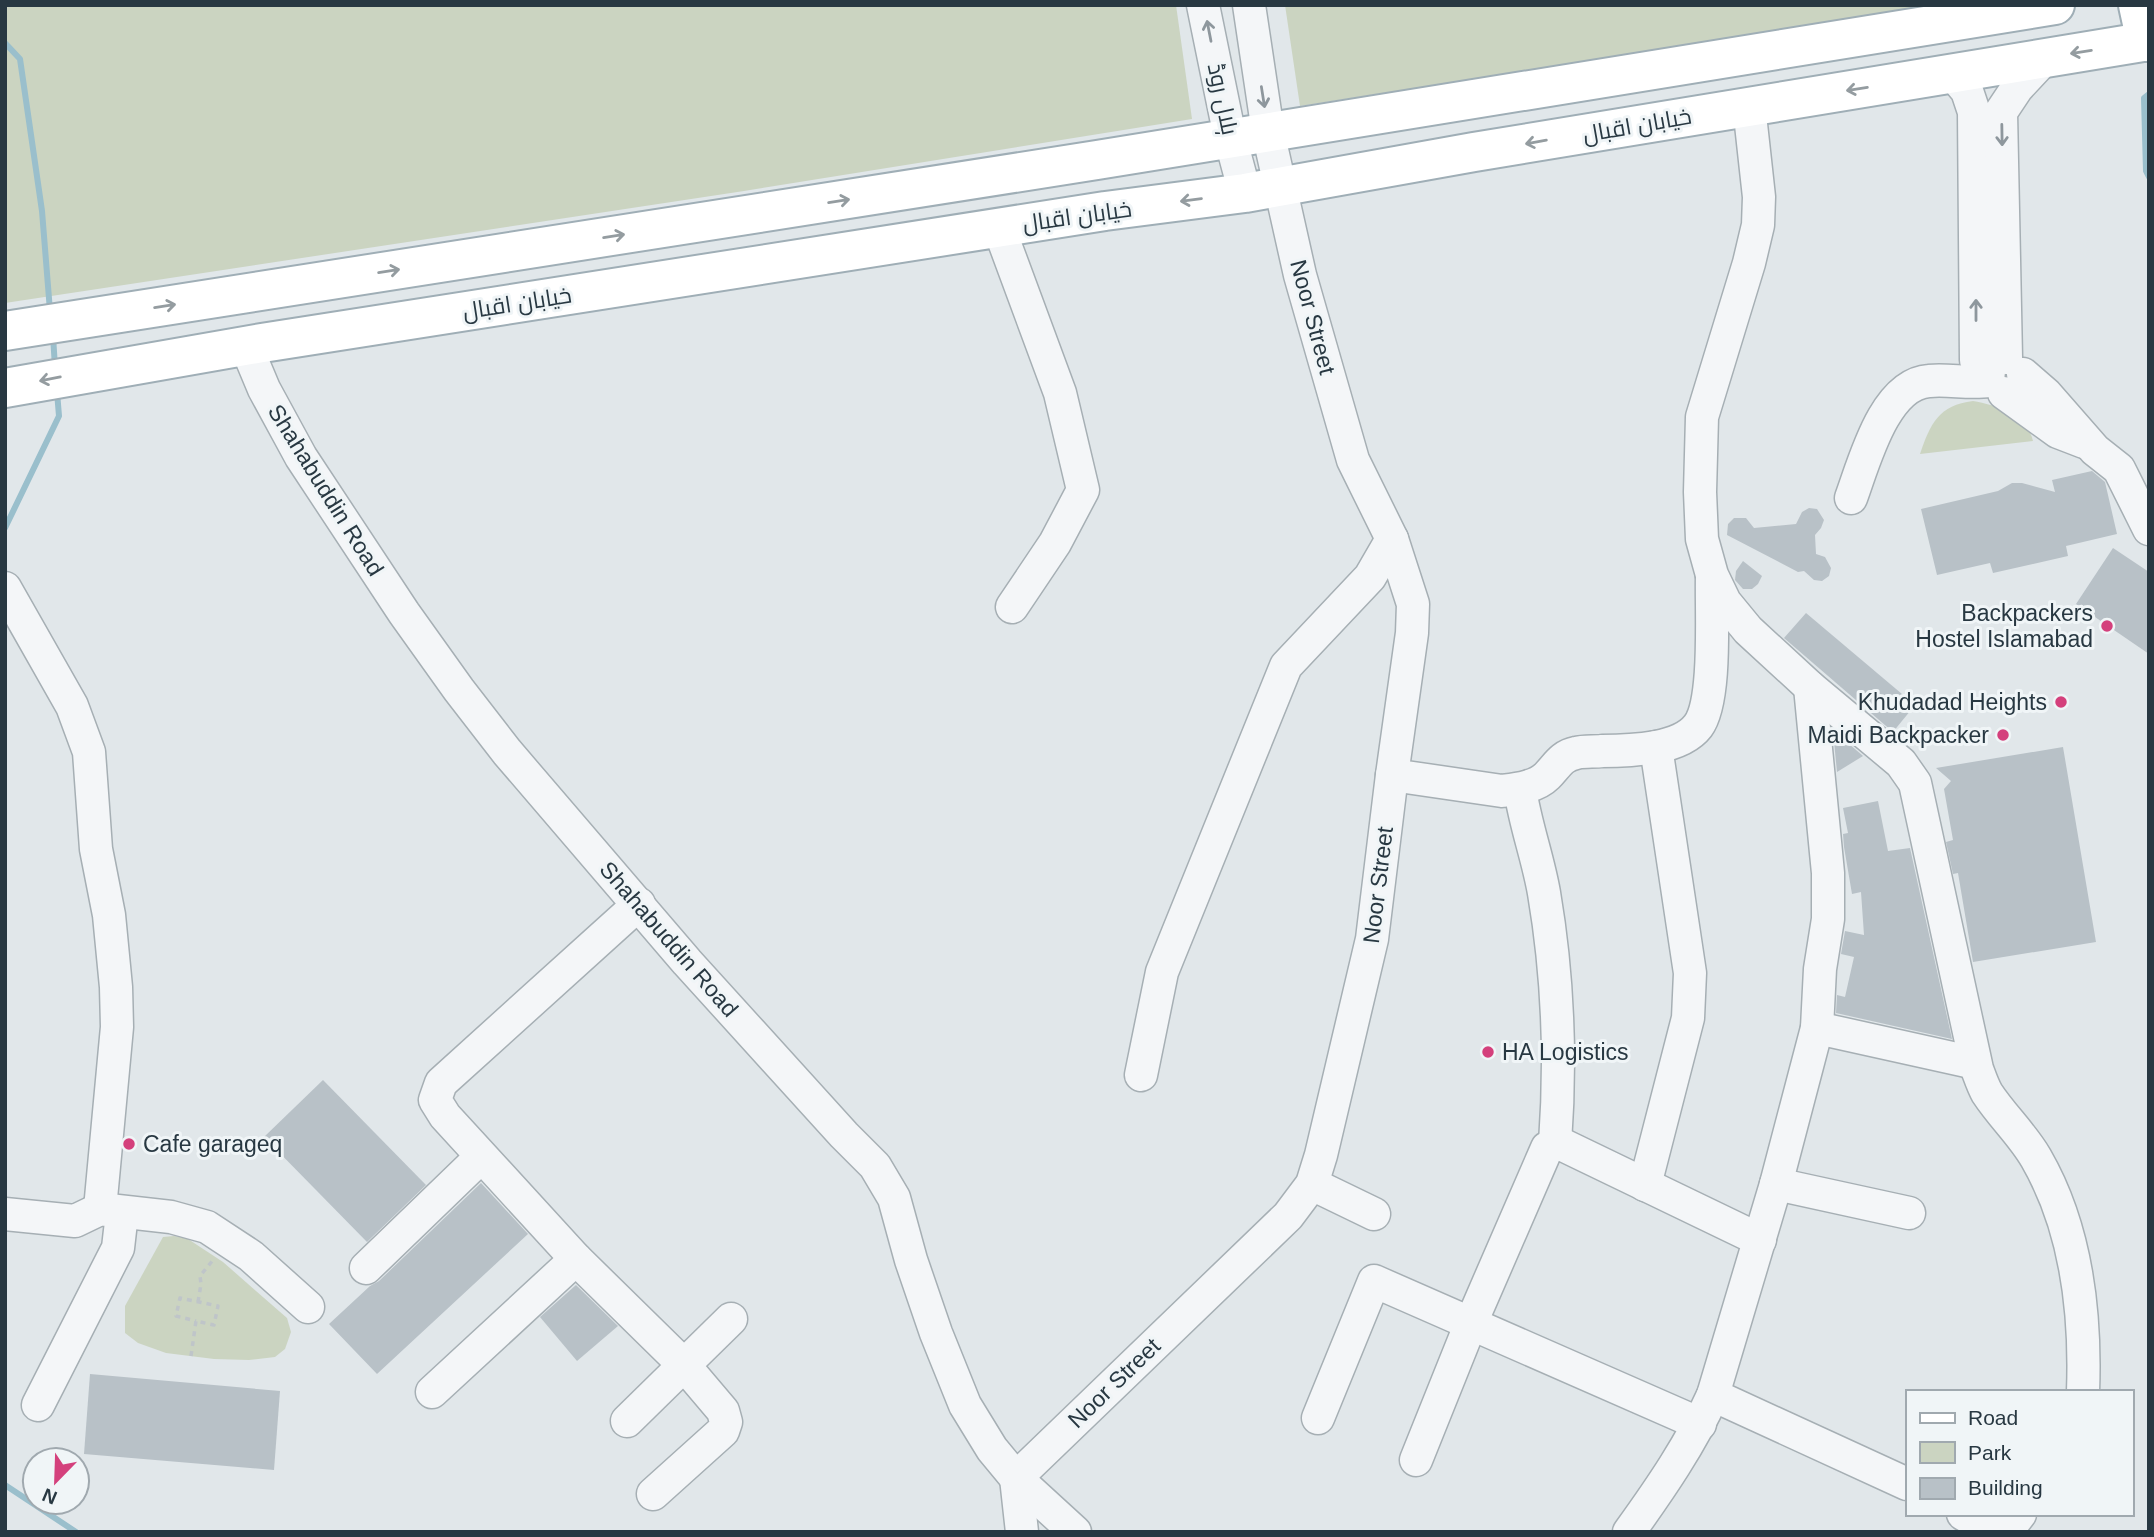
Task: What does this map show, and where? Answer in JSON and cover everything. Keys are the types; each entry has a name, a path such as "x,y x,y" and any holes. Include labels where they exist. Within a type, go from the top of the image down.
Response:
{"main road":[{"path":"16,330 990,177 2055,5"},
{"path":"2138,5 2147,42"},
{"name":"خیابان اقبال","path":"5,388 246,346 999,228 1245,193 1749,106 2147,42"},
{"path":"1741,57 1749,106"},
{"path":"990,177 999,228"},
{"path":"234,295 246,346"}],"street":[{"name":"ہلال روڈ","path":"1203,5 1230,137 1245,193"},
{"name":"ہلال روڈ","path":"1249,5 1269,132 1281,185"},
{"path":"2002,376 2001,112 2017,88 2045,58"},
{"path":"1952,73 1967,91 1974,112 1976,360 1979,366 2002,376 2058,432 2089,443 2124,477 2149,530"},
{"path":"1749,106 1759,197 1758,225 1702,417 1700,492 1703,540 1712,575 1725,602 1748,630 1810,687 1901,763 1915,783 1975,1063 1986,1092 2035,1157 2058,1202 2069,1239 2085,1350 2083,1390"},
{"name":"Noor Street","path":"1016,1478 1288,1216 1312,1184 1372,939 1412,633 1413,604 1392,539 1353,460 1300,275 1281,185"},
{"path":"999,228 1060,393 1083,489 1055,543 1012,607"},
{"name":"Shahabuddin Road","path":"246,346 288,436 412,624 459,690 507,752 696,972 875,1166 894,1198 911,1260 936,1333 965,1405 992,1449 1016,1478 1075,1532"},
{"path":"1851,498 1865,459 1891,404 1903,390 1929,381 1976,383 2002,376"},
{"path":"1140,1074 1162,972 1286,666 1370,577 1392,539"},
{"path":"1392,775 1478,789 1520,789 1538,782 1547,776 1562,758 1577,752 1656,747 1675,743 1690,735 1700,724 1706,710 1710,685 1712,575"},
{"path":"5,588 72,706 89,752 96,849 109,915 117,1000 111,1211 118,1248 38,1405"},
{"path":"1629,1532 1653,1499 1706,1410 1760,1240 1817,1028 1820,970 1828,919 1828,873 1810,687"},
{"path":"1645,1185 1688,1018 1690,972 1656,747"},
{"path":"1520,789 1544,892 1553,974 1559,1084 1555,1144"},
{"path":"639,904 441,1083 435,1100 444,1116 481,1157 576,1259 684,1364 723,1411 726,1422 723,1431 653,1494"},
{"path":"1817,1028 1975,1063"},
{"path":"1416,1460 1544,1152 1555,1144 1563,1145 1760,1240"},
{"path":"366,1268 481,1157"},
{"path":"1312,1184 1374,1214"},
{"path":"1776,1184 1909,1213"},
{"path":"5,1214 75,1221 111,1211 171,1217 207,1227 251,1256 308,1307"},
{"path":"432,1392 576,1259"},
{"path":"1318,1418 1374,1281 1471,1323 1906,1484"},
{"path":"626,1420 731,1319"},
{"path":"1016,1478 1022,1532"},
{"path":"1966,1516 1994,1532"},
{"path":"2006,1532 2018,1516"}],"path":[{"path":"198,1302 200,1276 216,1257"},
{"path":"180,1298 218,1306 214,1325 195,1321 176,1317 180,1298"},
{"path":"191,1356 195,1321"}],"green space":[{"path":"5,5 1176,5 1192,119 744,191 5,303"},
{"path":"1285,5 1949,5 1300,106"},
{"path":"1973,401 1991,405 2017,418 2030,432 2033,441 1920,454 1932,425 1944,412 1961,403"},
{"path":"163,1237 188,1239 223,1262 287,1318 291,1332 285,1349 275,1357 249,1360 214,1359 166,1353 138,1343 125,1333 125,1306"}],"building":[{"path":"2092,471 2105,482 2117,534 2066,546 2068,556 1993,573 1990,563 1937,575 1921,509 1998,491 2012,483 2055,492 2052,480"},
{"path":"1809,508 1817,509 1824,520 1815,535 1816,554 1825,557 1831,568 1829,576 1822,581 1814,580 1804,571 1798,572 1727,535 1728,524 1734,518 1746,518 1754,528 1796,524 1802,512"},
{"path":"2113,548 2149,572 2149,654 2076,604"},
{"path":"1743,561 1762,576 1752,589 1743,589 1735,580 1736,571"},
{"path":"1806,613 1915,705 1893,732 1784,638"},
{"path":"1833,731 1863,756 1837,772"},
{"path":"2063,747 2096,942 1973,962 1958,873 1953,874 1946,842 1953,840 1944,789 1951,781 1936,768"},
{"path":"1878,801 1888,851 1910,848 1952,1039 1836,1013 1837,995 1845,997 1854,957 1841,954 1845,931 1864,935 1861,892 1852,894 1844,847 1843,834 1848,833 1843,808"},
{"path":"323,1080 426,1185 367,1242 264,1137"},
{"path":"481,1183 528,1234 377,1374 329,1324 379,1281"},
{"path":"576,1285 618,1326 577,1361 540,1317"},
{"path":"90,1374 280,1391 274,1470 91,1455 91,1446 85,1446"}],"waterway":[{"path":"5,43 20,59 42,211 50,311"},
{"path":"2149,94 2144,98 2146,171 2149,177"},
{"path":"53,336 55,367"},
{"path":"5,528 59,416 57,392"},
{"path":"5,1485 76,1532"}],"place":[{"name":"Backpackers Hostel Islamabad","path":"2107,626"},
{"name":"Khudadad Heights","path":"2061,702"},
{"name":"Maidi Backpacker","path":"2003,735"},
{"name":"HA Logistics","path":"1488,1052"},
{"name":"Cafe garageq","path":"129,1144"}]}
